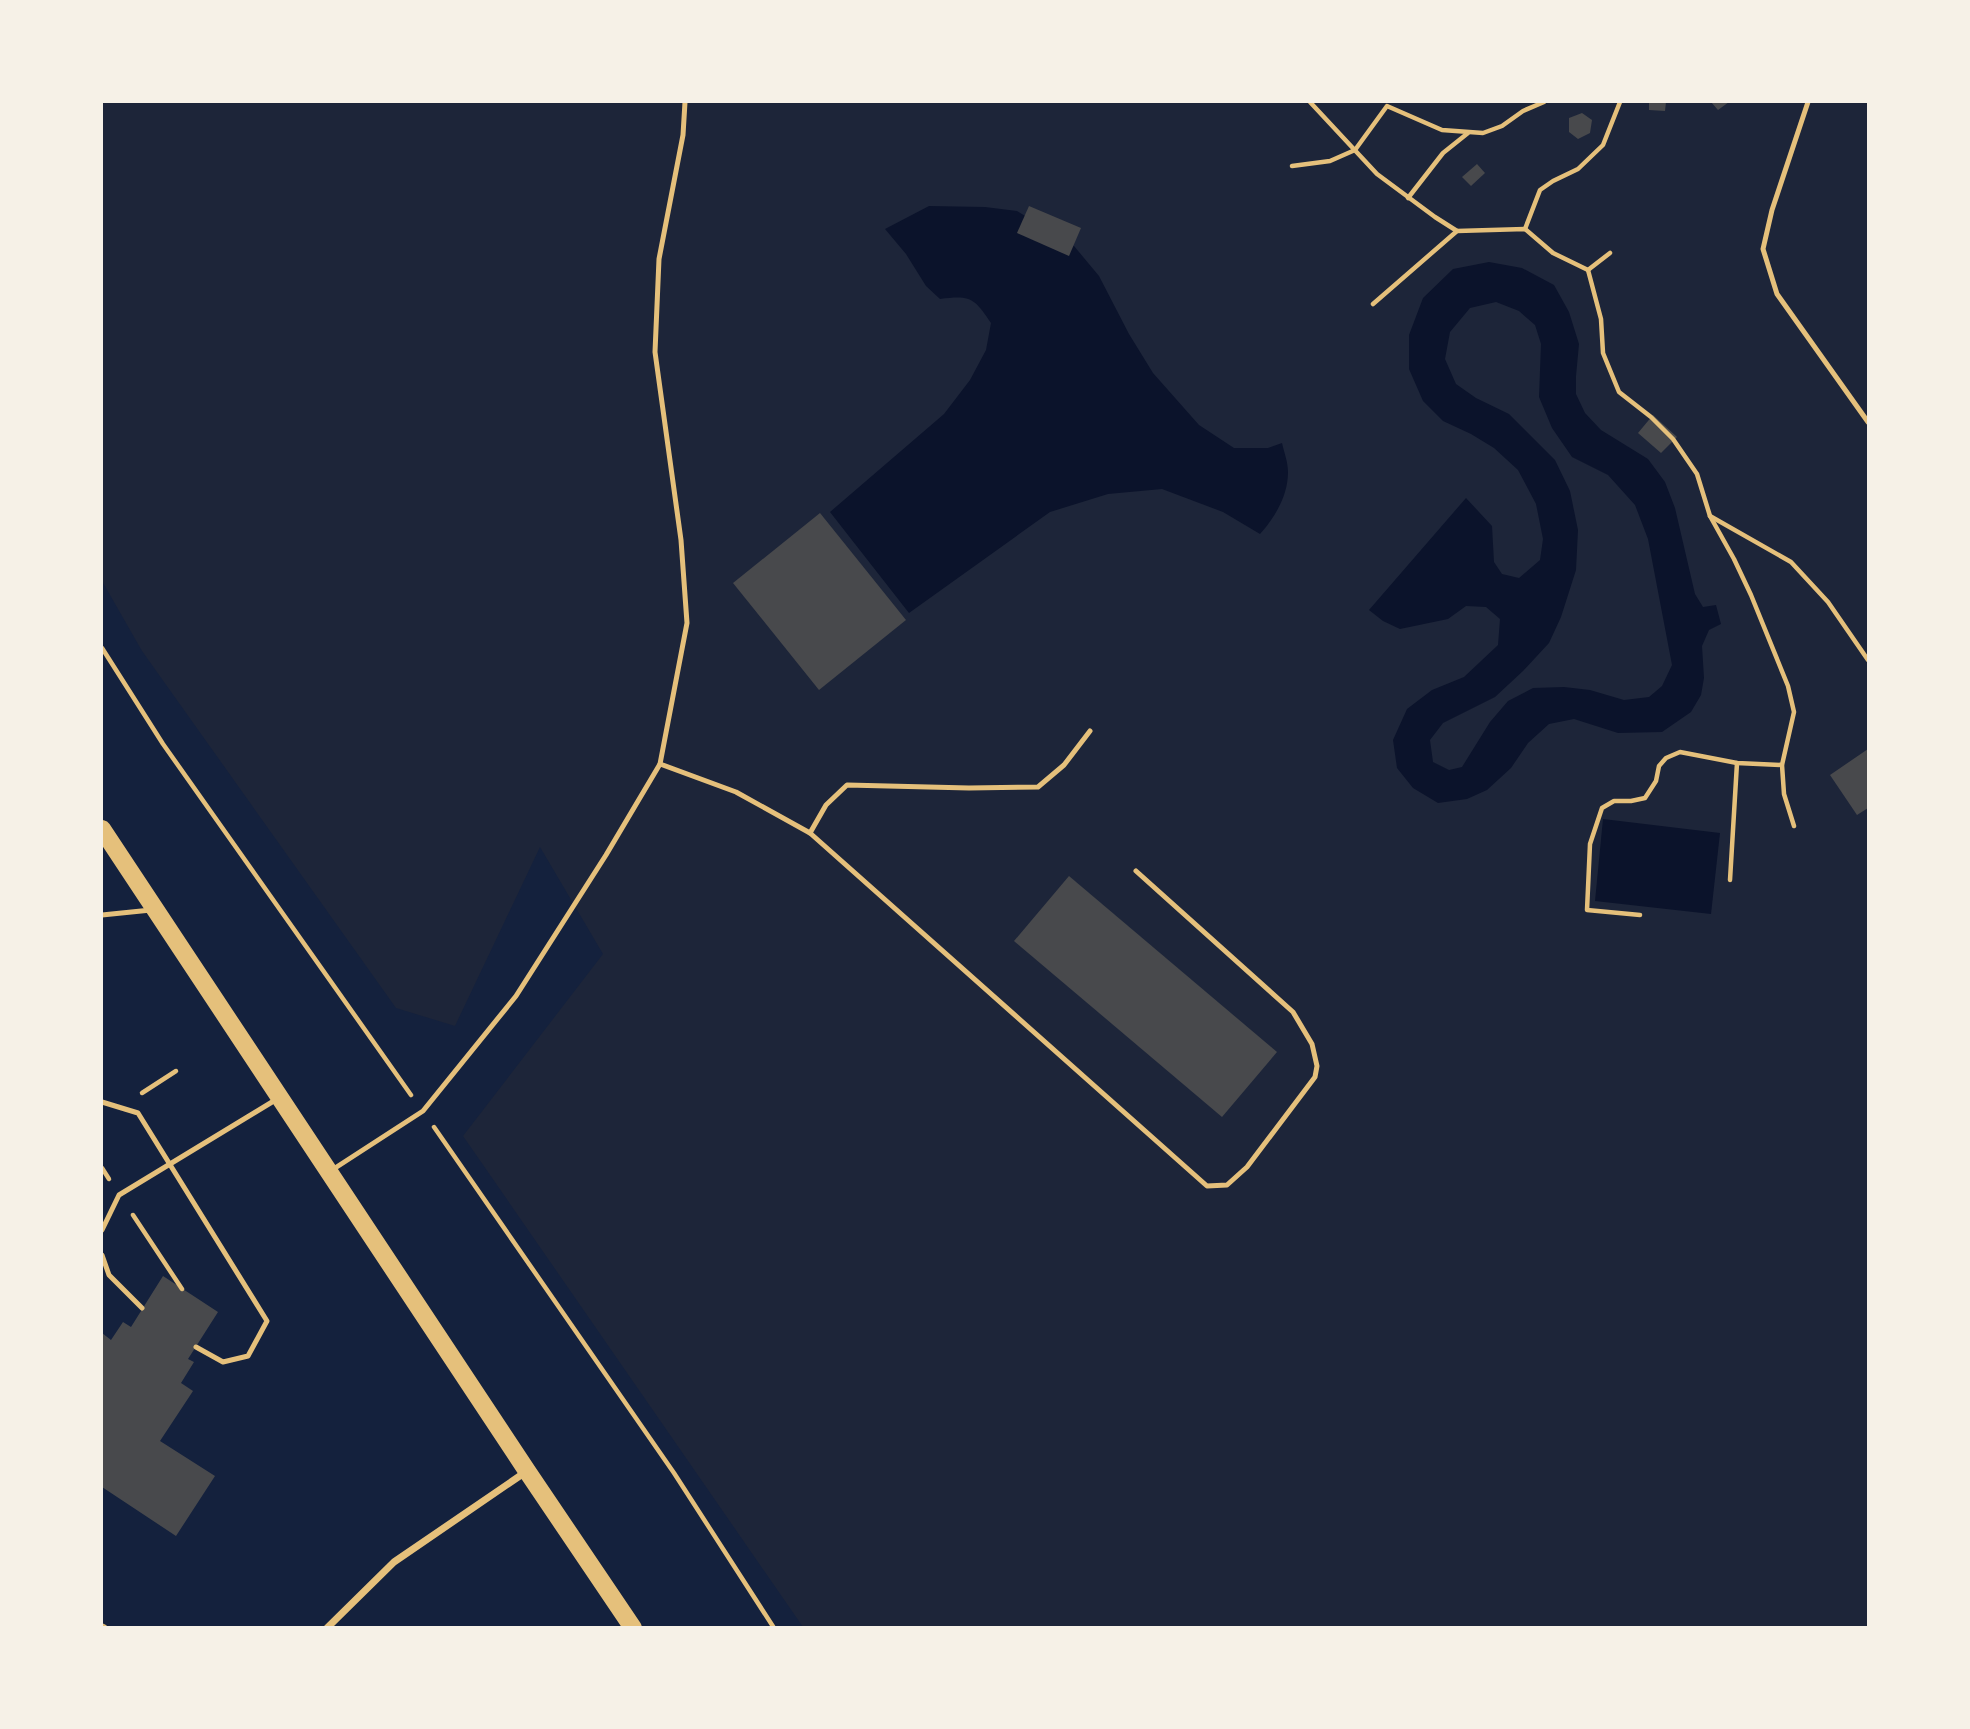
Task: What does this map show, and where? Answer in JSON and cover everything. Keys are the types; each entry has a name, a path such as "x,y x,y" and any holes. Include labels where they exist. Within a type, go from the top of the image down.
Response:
{"main road":[{"path":"102,829 634,1628"}],"street":[{"path":"327,1628 394,1562 527,1471"}],"lane":[{"path":"329,1172 423,1111 516,996 606,855 660,764 687,623 681,540 655,352 659,259 682,135 685,102"},
{"path":"1808,102 1772,210 1763,250 1777,294 1868,422"},
{"path":"810,833 826,805 847,785 1038,787 1064,765 1090,731"},
{"path":"660,764 736,792 810,833 1208,1186 1227,1185 1247,1167 1315,1077 1317,1066 1312,1044 1293,1012 1136,872"},
{"path":"102,915 154,910"},
{"path":"102,1230 119,1195 279,1097"},
{"path":"102,1102 138,1113 267,1321 248,1356 222,1362 196,1347"},
{"path":"102,1255 109,1275 142,1308"}],"path":[{"path":"1310,102 1377,174 1457,231 1525,229 1553,253 1588,270 1601,319 1603,353 1619,392 1651,417 1673,439 1697,474 1710,516 1751,595 1788,686 1794,712 1782,765 1784,794 1794,826"},
{"path":"1292,166 1330,161 1355,150 1387,106 1442,131 1483,134 1544,102"},
{"path":"1525,229 1540,190 1578,169 1603,145 1620,102"},
{"path":"1408,198 1443,153 1468,132"},
{"path":"1373,304 1457,231"},
{"path":"1588,270 1610,253"},
{"path":"1710,516 1791,562 1828,602 1868,660"},
{"path":"102,648 163,744 666,1461 774,1628"},
{"path":"1640,915 1587,910 1590,844 1602,808 1614,801 1631,802 1645,798 1656,781 1659,766 1665,758 1680,752 1737,763 1782,765"},
{"path":"1730,880 1737,763"},
{"path":"102,1168 182,1289"}],"shaded area":[{"path":"102,102 1868,102 1868,1627 803,1627 463,1136 603,954 540,847 455,1026 396,1008 142,651 102,581"},
{"path":"929,206 985,207 1017,211 1074,246 1099,276 1153,373 1199,425 1234,448 1268,448 1282,443 1288,468 1286,489 1271,521 1260,534 1223,512 1162,489 1108,494 1050,512 909,613 830,512 944,414 970,380 986,350 991,323 976,303 965,298 940,299 926,286 906,254 885,229"},
{"path":"1489,262 1522,268 1554,285 1569,312 1579,344 1576,394 1585,413 1601,430 1648,459 1665,482 1675,508 1695,594 1703,607 1716,605 1721,624 1709,630 1702,646 1704,678 1701,695 1691,712 1662,732 1618,733 1574,719 1549,724 1528,743 1511,768 1487,790 1467,799 1438,803 1413,788 1397,768 1393,740 1407,709 1432,690 1464,677 1498,645 1500,619 1486,607 1466,606 1448,619 1400,629 1369,610 1466,498 1492,526 1494,562 1502,574 1519,578 1540,560 1543,539 1536,504 1518,470 1494,448 1443,421 1423,401 1409,369 1409,335 1423,298 1453,269","holes":["1496,302 1519,311 1535,325 1541,344 1539,397 1552,428 1572,457 1608,475 1635,505 1648,539 1672,665 1662,686 1649,697 1624,700 1590,690 1533,688 1508,701 1490,722 1462,767 1449,770 1433,762 1430,740 1443,723 1495,697 1549,643 1561,617 1576,570 1578,530 1570,491 1555,460 1509,414 1476,398 1456,384 1445,359 1450,332 1470,308"]},
{"path":"1603,819 1720,833 1711,914 1595,901"}],"building":[{"path":"1649,102 1666,102 1665,111 1649,110"},
{"path":"1711,102 1729,102 1718,110"},
{"path":"1582,113 1592,120 1590,133 1578,139 1569,132 1569,118"},
{"path":"1477,164 1485,173 1471,186 1462,177"},
{"path":"1029,206 1081,228 1069,256 1017,233"},
{"path":"1653,415 1677,437 1661,453 1638,433"},
{"path":"820,513 906,620 819,690 733,583"},
{"path":"1868,749 1868,808 1857,815 1830,775"},
{"path":"1069,876 1277,1052 1222,1117 1014,941"},
{"path":"163,1276 218,1312 188,1359 194,1362 181,1383 193,1391 160,1441 215,1476 176,1536 102,1487 102,1333 111,1340 123,1322 131,1327"}]}
